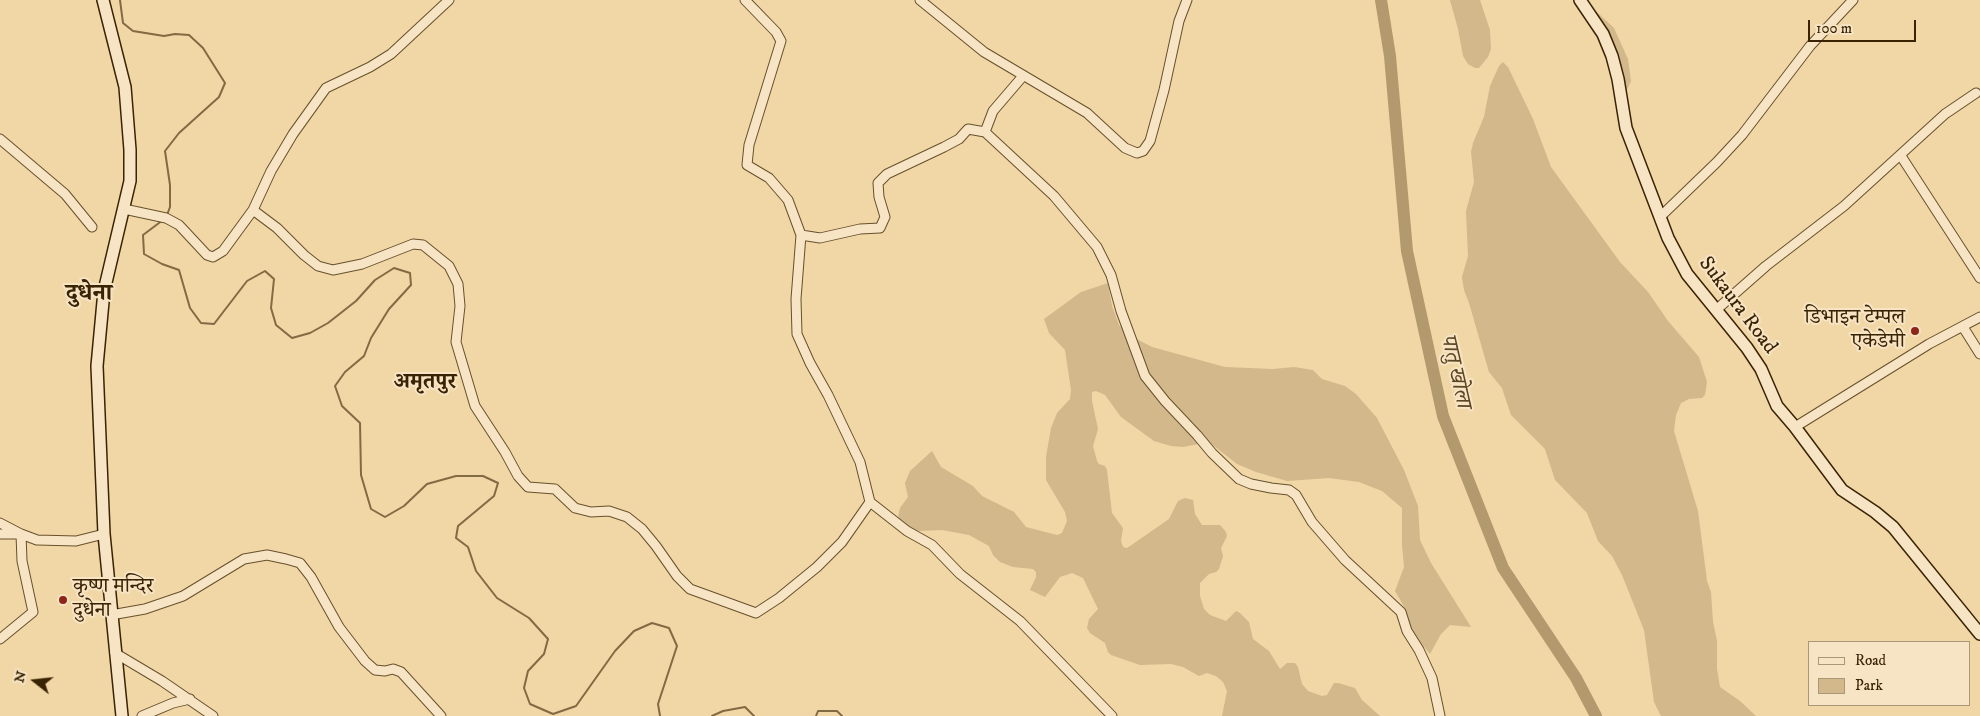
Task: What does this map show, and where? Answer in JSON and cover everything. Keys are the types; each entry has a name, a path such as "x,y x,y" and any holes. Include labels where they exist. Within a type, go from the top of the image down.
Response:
{"street":[{"path":"103,0 125,87 130,166 130,181 104,290 97,366 104,534 122,716"},
{"path":"124,208 166,218 179,225 207,255 213,257 223,251 253,210 271,171 326,88 370,67 391,54 448,0"},
{"path":"745,0 776,32 781,42 749,145 746,165 769,178 788,200 801,235 796,290 797,334 860,462 870,502 906,531 932,545 960,574 1020,621 1112,716"},
{"path":"920,0 984,52 1087,113 1125,148 1136,153 1143,151 1152,132 1164,90 1179,22 1187,0"},
{"name":"Sukaura Road","path":"1580,0 1603,34 1612,56 1626,128 1668,238 1687,274 1747,348 1761,368 1777,406 1842,490 1875,512 1893,527 1980,634"},
{"path":"1660,218 1742,135 1810,46 1853,0"},
{"path":"985,132 993,111 1023,76"},
{"path":"1716,310 1766,266 1844,206 1945,114 1976,93"},
{"path":"801,235 820,238 860,229 880,228 886,217 878,183 887,174 959,139 968,129 985,132 1054,196 1097,247 1110,275 1120,311 1145,376 1165,402 1239,479 1258,486 1289,490 1296,495 1312,522 1345,560 1401,612 1407,631 1419,650 1432,678 1440,716"},
{"path":"0,140 65,194 92,227"},
{"path":"1901,156 1980,278"},
{"path":"253,210 277,228 318,266 333,270 362,264 413,244 423,245 440,257 449,266 458,284 460,306 456,342 475,406 518,476 528,487 555,489 575,508 591,512 609,511 627,517 642,529 677,576 690,589 743,610 756,613 779,598 817,567 842,542 870,502"},
{"path":"1795,427 1929,344 1980,317"},
{"path":"1962,327 1980,354"},
{"path":"0,522 21,534 37,540 55,542 76,541 104,534"},
{"path":"0,534 21,534"},
{"path":"0,639 33,612 22,561 21,534"},
{"path":"111,614 145,609 183,596 244,559 266,555 300,563 311,577 339,627 365,661 375,670 386,671 393,669 401,672 441,716"},
{"path":"116,654 213,716"},
{"path":"142,716 173,703 190,700"}],"green space":[{"path":"1450,0 1480,0 1490,30 1491,49 1488,57 1479,68 1468,64 1463,56"},
{"path":"1587,3 1614,28 1628,59 1631,81 1625,94"},
{"path":"1503,62 1508,67 1533,119 1551,167 1620,262 1648,292 1668,321 1699,357 1707,382 1705,395 1702,398 1689,399 1681,403 1676,415 1674,431 1698,511 1707,581 1711,592 1720,687 1740,701 1756,716 1661,716 1654,702 1644,630 1622,575 1612,556 1598,541 1587,513 1555,480 1545,449 1511,415 1502,388 1489,372 1464,290 1462,277 1468,256 1466,211 1474,182 1471,152 1484,117 1490,86 1499,66"},
{"path":"1108,283 1112,306 1119,325 1129,335 1152,347 1225,367 1273,369 1294,367 1313,370 1322,379 1345,386 1356,394 1377,418 1404,470 1418,506 1420,540 1431,563 1471,627 1450,625 1441,634 1430,654 1412,632 1406,610 1395,591 1404,567 1402,508 1382,491 1359,482 1329,478 1287,481 1237,464 1209,442 1183,447 1154,441 1121,417 1105,395 1096,391 1092,392 1098,429 1093,446 1097,461 1105,466 1107,470 1112,513 1123,528 1121,541 1123,547 1127,548 1169,519 1178,501 1185,498 1193,500 1195,514 1202,525 1220,525 1227,536 1221,548 1223,556 1219,569 1209,574 1200,583 1200,596 1204,609 1210,615 1226,621 1236,611 1240,613 1249,622 1253,639 1269,651 1280,669 1287,663 1295,663 1298,667 1302,684 1308,691 1322,696 1327,695 1334,683 1355,688 1362,700 1380,716 1222,716 1227,691 1223,682 1216,676 1207,673 1199,676 1183,667 1171,664 1140,665 1111,655 1105,643 1090,633 1087,628 1089,619 1098,609 1083,578 1072,573 1060,577 1045,597 1030,590 1036,577 1036,572 1033,569 1013,567 1000,562 993,555 989,546 969,535 942,530 919,531 911,529 898,517 900,508 908,497 905,483 910,471 932,451 941,467 973,486 982,496 1014,512 1026,527 1057,535 1062,533 1067,521 1065,512 1046,480 1046,457 1051,428 1057,413 1070,399 1071,390 1065,350 1049,333 1044,319 1081,292"}],"waterway":[{"path":"120,0 123,23 133,31 164,36 175,34 189,35 203,48 225,83 219,97 179,133 165,151 170,185 170,207 167,215"},
{"name":"पातु खोला","path":"1381,0 1390,56 1407,251 1443,416 1503,568 1576,678 1596,716"},
{"path":"163,220 143,235 144,254 162,264 179,270 190,308 201,323 214,324 247,281 265,271 274,279 271,308 276,325 292,338 310,333 328,323 356,301 375,280 394,268 410,273 411,285 389,309 371,338 364,356 345,372 335,386 342,406 360,423 361,475 371,509 385,517 404,506 427,484 456,476 483,476 498,483 494,496 458,526 456,538 468,547 476,571 497,598 529,618 548,639 544,654 528,671 524,688 530,704 553,714 576,706 615,651 634,631 652,623 669,628 677,646 658,704 660,716"},
{"path":"712,716 723,711 745,707 754,716"},
{"path":"816,716 818,711 837,711 842,716"}],"place":[{"name":"डिभाइन टेम्पल एकेडेमी","path":"1915,331"},
{"name":"कृष्ण मन्दिर दुधेना","path":"63,600"}],"district":[{"name":"दुधेना","path":"89,295"},
{"name":"अमृतपुर","path":"425,383"}]}
